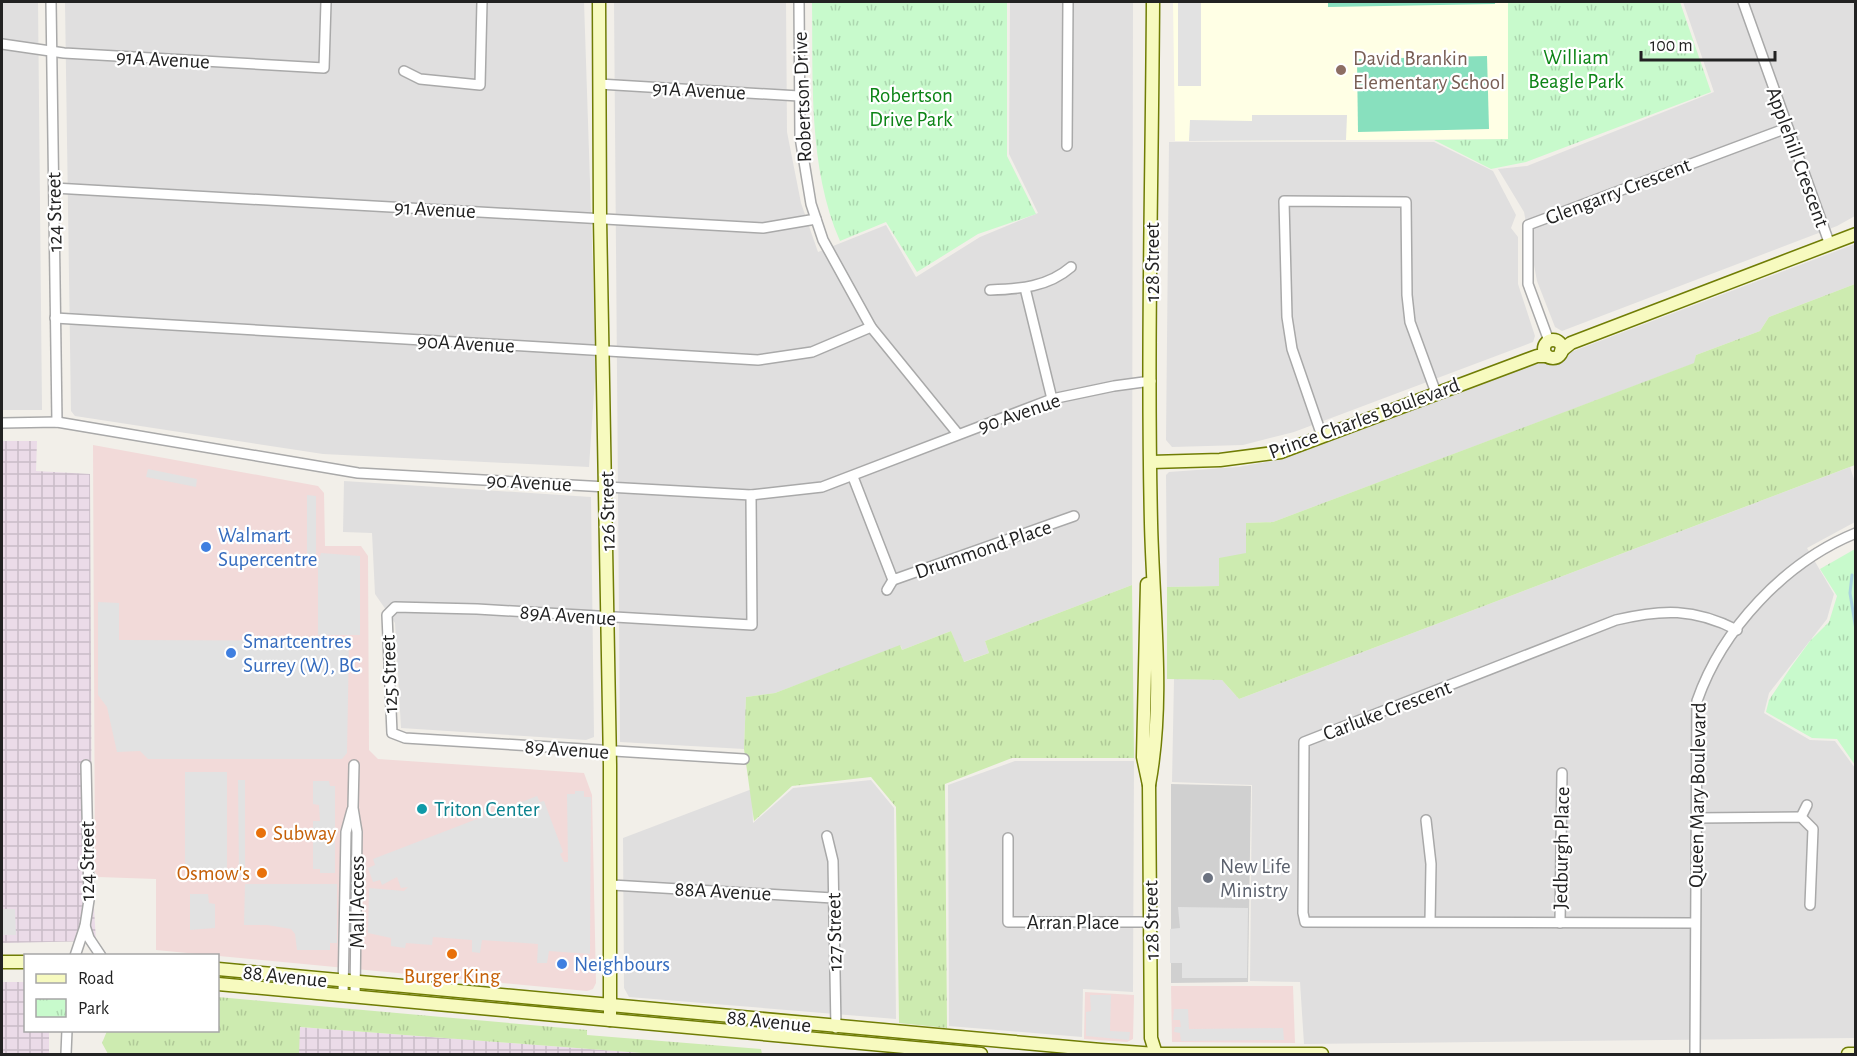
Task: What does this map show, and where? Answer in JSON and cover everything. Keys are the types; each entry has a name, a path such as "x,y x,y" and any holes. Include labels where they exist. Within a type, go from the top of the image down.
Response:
{"main road":[{"name":"126 Street","path":"599,2 600,218 607,486 612,885 610,1020"},
{"name":"128 Street","path":"1153,2 1150,523 1155,756 1149,785 1151,1038 1156,1054"},
{"name":"Prince Charles Boulevard","path":"1150,462 1247,458 1281,452 1856,234"},
{"path":"2,962 24,962"},
{"name":"88 Avenue","path":"219,969 836,1028 1142,1054 1322,1054"},
{"name":"88 Avenue","path":"219,984 981,1054"},
{"path":"1142,1054 1151,1038"},
{"path":"1848,1054 1856,1054"}],"street":[{"name":"124 Street","path":"51,2 57,422"},
{"name":"91A Avenue","path":"2,44 51,51 324,68 326,2"},
{"path":"404,71 420,79 480,85 482,2"},
{"name":"Robertson Drive","path":"799,2 802,159 823,240 871,327 958,434"},
{"path":"1067,146 1068,2"},
{"name":"Applehill Crescent","path":"1743,2 1786,128 1830,244"},
{"name":"91A Avenue","path":"599,84 799,96"},
{"name":"Glengarry Crescent","path":"1553,348 1528,284 1528,225 1786,128"},
{"name":"91 Avenue","path":"54,188 763,228 816,219"},
{"path":"1323,436 1292,349 1287,317 1284,201 1406,202 1407,295 1410,322 1436,393"},
{"path":"990,290 1025,288 1059,278 1071,267"},
{"path":"1025,288 1052,399"},
{"name":"90A Avenue","path":"56,318 758,360 780,359 831,346 871,327"},
{"name":"90 Avenue","path":"2,423 57,422 358,473 751,495 822,487 1052,399 1151,381"},
{"name":"Drummond Place","path":"853,477 893,580 1074,516"},
{"name":"89A Avenue","path":"387,615 395,607 477,609 752,625 751,495"},
{"name":"Queen Mary Boulevard","path":"1695,1054 1697,701 1709,669 1765,596 1807,558 1856,533"},
{"path":"887,590 893,580"},
{"name":"Carluke Crescent","path":"1694,923 1305,922 1303,914 1304,742 1616,620 1652,612 1680,611 1716,619 1737,630"},
{"name":"125 Street","path":"387,615 392,733"},
{"name":"89 Avenue","path":"392,733 405,738 610,753 744,759"},
{"name":"124 Street","path":"76,954 85,926 89,900 86,765"},
{"name":"Mall Access","path":"349,996 346,832 353,808 354,765"},
{"name":"Jedburgh Place","path":"1560,923 1562,773"},
{"path":"1801,817 1807,805"},
{"path":"1695,818 1801,817 1813,829 1810,905"},
{"path":"1426,820 1431,864 1430,921"},
{"name":"127 Street","path":"827,836 833,861 836,1028"},
{"name":"Arran Place","path":"1008,838 1008,922 1150,922"},
{"name":"88A Avenue","path":"612,885 833,898"},
{"path":"85,926 93,947 99,954"},
{"path":"66,1054 67,1032"}],"shaded area":[{"path":"2,2 38,2 42,410 2,410"},
{"path":"65,2 584,2 596,363 589,467 323,454 75,416 71,411"},
{"path":"614,2 786,2 787,132 801,203 818,252 886,225 916,277 980,237 1038,213 1009,154 1010,2 1133,2 1132,585 985,641 989,653 963,662 951,631 902,650 901,646 775,693 746,697 744,749 620,742"},
{"name":"David Brankin Elementary School","path":"1173,2 1508,2 1508,139 1175,141"},
{"path":"1178,2 1201,2 1201,86 1178,86"},
{"path":"1683,2 1855,2 1855,216 1837,226 1562,331 1555,327 1537,281 1524,212 1498,169 1527,166 1714,92"},
{"path":"1252,115 1347,115 1346,140 1189,141 1190,120 1252,121"},
{"path":"1169,142 1434,142 1493,171 1516,215 1511,228 1518,237 1518,284 1535,336 1533,342 1294,432 1243,445 1172,447 1166,440"},
{"path":"1855,244 1855,284 1769,317 1760,331 1696,355 1695,363 1273,522 1246,523 1246,553 1219,586 1167,587 1166,475 1169,472 1238,467 1284,459 1533,365 1557,361 1571,352"},
{"path":"2,441 37,441 36,471 90,474 92,875 96,941 2,943"},
{"name":"Smartcentres Surrey (W), BC","path":"93,445 318,486 324,493 325,546 361,546 368,556 369,750 378,759 584,773 592,795 596,983 593,989 587,991 219,956 219,954 156,950 156,879 98,877 95,872"},
{"path":"1850,467 1855,482 1855,522 1807,548 1834,594 1827,619 1769,693 1764,713 1810,740 1835,741 1855,768 1855,1038 1304,1044 1300,982 1250,981 1252,785 1172,782 1174,679 1222,680 1239,699"},
{"path":"148,469 197,479 196,487 146,477"},
{"path":"344,481 591,497 594,737 586,740 401,728 395,623 375,594 372,533 343,532"},
{"path":"307,495 316,496 316,554 307,554"},
{"path":"321,553 360,556 360,635 318,635 318,562"},
{"path":"98,602 119,603 119,640 349,641 347,753 342,759 148,759 140,751 117,752 107,707 98,695"},
{"path":"1015,761 1134,761 1133,992 1083,989 1082,1037 949,1026 948,785"},
{"path":"185,772 227,772 227,869 185,869"},
{"path":"238,780 245,780 245,875 239,875"},
{"path":"871,780 894,808 896,1019 629,997 624,988 623,838 752,789 753,823 793,788"},
{"path":"313,781 329,781 330,786 335,786 335,873 320,873 320,869 313,869 313,821 320,821 319,805 313,804"},
{"path":"1171,784 1251,786 1248,982 1171,983"},
{"path":"575,791 584,791 584,797 591,797 590,954 549,951 547,963 537,963 538,944 482,940 480,953 472,952 472,940 433,937 432,945 406,943 405,948 391,946 391,938 368,933 369,888 404,891 408,887 401,888 397,877 382,885 380,880 373,882 368,868 375,865 373,859 537,796 540,802 544,801 563,852 560,854 564,862 568,862 567,794 575,794"},
{"path":"245,884 337,884 337,943 330,943 330,950 297,950 295,934 291,929 267,925 244,925"},
{"path":"190,894 208,894 209,903 215,904 215,928 190,930"},
{"path":"1178,907 1248,908 1247,978 1182,978 1182,963 1170,963 1170,929 1180,928"},
{"path":"2,909 15,909 16,935 2,935"},
{"path":"2,982 24,982 24,1032 49,1032 49,1054 2,1054"},
{"path":"1171,986 1293,986 1295,1043 1172,1042"},
{"path":"1085,992 1134,995 1133,1039 1127,1042 1084,1039"},
{"path":"1090,995 1111,995 1110,1031 1130,1032 1129,1040 1086,1036 1086,1012 1091,1011"},
{"path":"1174,1009 1188,1009 1189,1029 1283,1028 1284,1040 1181,1041 1180,1033 1174,1032 1175,1027 1181,1027 1180,1020 1173,1020"},
{"path":"299,1027 655,1054 299,1054"}],"green space":[{"name":"Robertson Drive Park","path":"812,2 1007,2 1007,156 1036,214 978,234 917,272 886,222 840,241 822,184 817,154 813,93"},
{"path":"1328,2 1495,2 1495,4 1328,7"},
{"name":"William Beagle Park","path":"1508,2 1680,2 1711,92 1526,162 1491,169 1434,140 1508,139"},
{"path":"1487,56 1489,129 1358,132 1357,59"},
{"path":"1855,284 1855,465 1239,699 1222,680 1167,679 1167,587 1219,586 1219,558 1246,553 1246,523 1273,522 1694,363 1696,355 1760,331 1769,317"},
{"path":"1855,549 1855,765 1837,739 1812,738 1766,712 1769,700 1791,667 1810,641 1829,622 1837,596 1820,569"},
{"path":"1132,585 1134,758 1012,758 945,784 947,1028 899,1023 896,807 871,777 792,786 754,821 744,749 746,697 775,693 900,645 902,650 951,631 964,662 989,653 985,641"},
{"path":"219,997 587,1030 587,1035 761,1049 762,1054 655,1054 300,1027 299,1054 108,1054 102,1043 107,1032 219,1032"}],"waterway":[{"path":"1852,575 1850,593 1856,630"}],"place":[{"name":"David Brankin Elementary School","path":"1341,70"},
{"name":"Walmart Supercentre","path":"206,547"},
{"name":"Smartcentres Surrey (W), BC","path":"231,653"},
{"name":"Triton Center","path":"422,809"},
{"name":"Subway","path":"261,833"},
{"name":"Osmow's","path":"262,873"},
{"name":"New Life Ministry","path":"1208,878"},
{"name":"Burger King","path":"452,954"},
{"name":"Neighbours","path":"562,964"}]}
